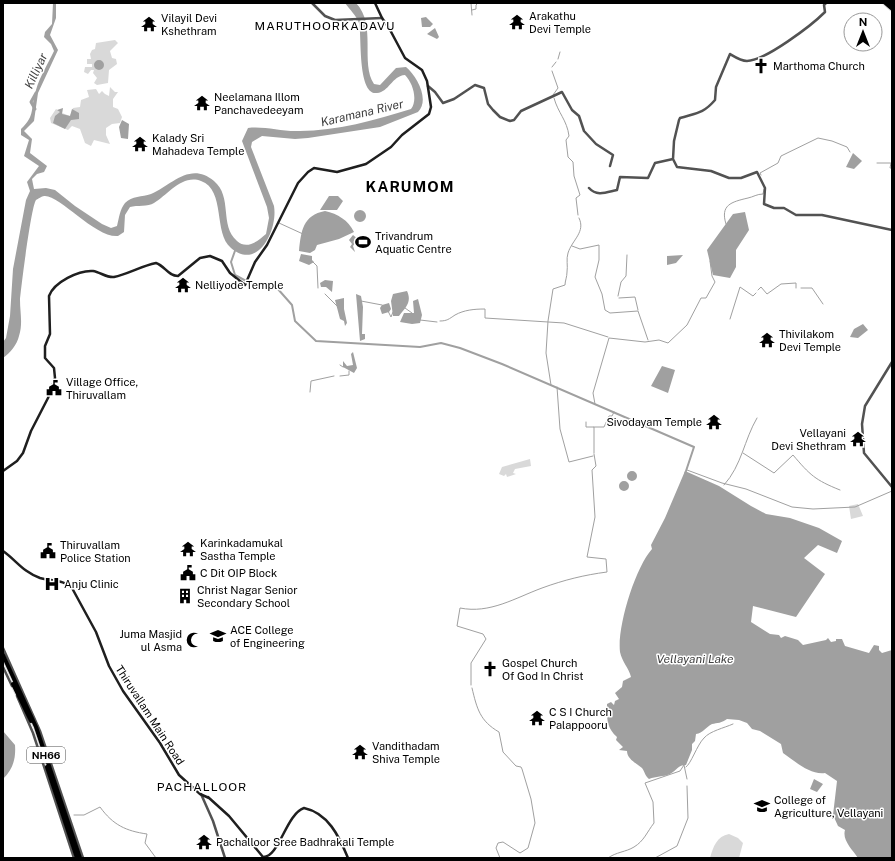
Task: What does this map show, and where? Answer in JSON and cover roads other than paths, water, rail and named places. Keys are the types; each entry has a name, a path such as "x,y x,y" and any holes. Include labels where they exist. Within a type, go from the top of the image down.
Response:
{"highway":[{"name":"NH66","path":"3,655 36,727 78,858"},
{"name":"NH66","path":"3,662 34,728 78,858"}],"main road":[{"path":"3,472 17,461 23,453 31,431 48,398 55,378 54,368 46,358 44,349 50,334 49,296 51,290 56,285 82,272 92,271 112,277 156,263 161,265 171,274 178,276 200,258 210,256 222,261 230,273 245,285 255,262 267,245 298,183 308,172 314,168 337,172 366,164 391,148 402,135 428,114 431,107 427,85 422,70 406,58 389,27 382,18 375,3"},
{"path":"885,3 892,9"},
{"name":"Thiruvallam Main Road","path":"3,551 24,570 40,578 66,583 72,588 102,642 108,666 114,678 160,743 179,774 200,794 209,798"},
{"name":"Thiruvallam Main Road","path":"194,788 209,798 230,816 263,857 268,857 273,853 290,822 298,812 304,808 324,816 342,843 348,858"}],"street":[{"path":"312,3 320,12 335,20 382,18"},
{"path":"826,3 824,5 825,11 816,20 766,55 749,61 740,59 730,54 716,87 715,100 703,111 693,116 680,118 672,154 673,159 678,167 711,171 729,178 741,178 757,172 765,188 764,204 774,208 784,208 796,215 815,214 839,217 892,230"},
{"path":"427,85 435,92 443,103 454,99 475,85 483,87 485,89 490,108 500,117 508,121 514,120 521,111 562,92 572,110 579,116 584,131 596,144 613,156 610,166"},
{"path":"589,188 592,192 598,194 617,190 620,177 648,178 655,163 673,159"},
{"path":"892,362 865,406 862,424 864,453 892,487"},
{"path":"3,648 40,731 78,858"},
{"path":"3,667 30,727 78,858"},
{"path":"200,794 213,821 225,858"}],"water":[{"path":"53,3 56,3 56,18 50,35 58,50 38,93 34,121 24,131 32,139 30,153 47,166 44,172 37,174 32,179 34,189 46,188 55,190 75,206 102,224 111,228 117,226 122,208 128,201 151,194 181,177 197,173 205,175 214,181 220,188 225,203 228,227 237,241 245,245 252,244 266,234 269,218 267,207 242,141 248,128 314,131 370,121 411,109 414,101 414,92 408,78 405,75 397,78 381,92 377,93 371,91 366,85 363,75 359,23 355,15 345,3 356,3 366,22 368,66 374,84 380,85 396,68 406,67 414,76 421,88 423,101 418,112 380,127 295,139 262,136 252,142 251,147 274,206 274,216 273,226 264,245 258,251 250,255 241,254 231,248 226,241 222,232 214,193 209,186 201,181 188,180 176,186 152,204 130,207 125,215 124,232 118,236 109,235 88,224 51,197 43,196 36,200 29,232 22,280 20,300 20,332 15,346 3,358 3,342 6,338 10,316 13,269 26,200 30,191 27,182 39,166 24,156 29,140 21,135 21,129 29,120 34,96 42,75 54,51 51,44 44,37 45,32 52,24"},
{"path":"426,17 433,24 430,27 422,27 421,18"},
{"path":"435,28 439,37 437,39 427,34"},
{"path":"97,60 101,60 103,61 103,69 97,70 94,67 94,63"},
{"path":"63,108 62,114 70,116 72,109 79,113 79,119 71,120 65,129 53,123 55,116 60,112 57,110"},
{"path":"122,120 129,124 128,139 121,138 119,127"},
{"path":"853,153 862,161 854,169 846,167"},
{"path":"329,196 338,196 343,201 337,210 320,210"},
{"path":"358,210 362,210 366,216 362,222 358,222 354,218 354,214"},
{"path":"325,211 342,218 349,224 354,232 339,239 317,245 315,250 310,253 299,251 304,225 312,216"},
{"path":"745,212 749,230 736,250 736,267 730,278 713,275 707,250 733,214"},
{"path":"353,235 358,239 353,246 355,252 350,247 352,244 349,240"},
{"path":"301,254 312,256 312,260 314,262 309,265 299,261"},
{"path":"683,255 676,263 667,265 667,256"},
{"path":"325,280 333,281 332,292 326,287 321,287 320,283"},
{"path":"407,291 409,298 408,304 399,316 393,316 391,301 393,294"},
{"path":"356,294 361,296 363,307 362,334 365,334 365,339 360,341"},
{"path":"344,298 344,309 347,323 345,326 344,321 340,319 335,300"},
{"path":"418,299 422,315 420,323 412,324 400,322 404,313 414,313 413,301"},
{"path":"389,303 391,309 389,312 382,314 380,308 382,305"},
{"path":"863,324 868,330 858,338 850,337 854,329"},
{"path":"353,352 357,368 354,373 343,367 343,361 347,366 353,365 351,354"},
{"path":"662,366 675,370 668,393 651,386"},
{"path":"632,471 637,476 632,481 627,476"},
{"name":"Vellayani Lake","path":"685,471 719,486 766,514 790,518 819,528 842,541 837,553 818,545 804,558 825,574 796,617 753,606 751,622 770,634 779,635 781,638 785,636 798,640 803,645 826,640 828,638 831,642 836,641 836,639 842,639 845,646 869,653 874,645 879,646 879,650 882,653 892,650 892,858 858,858 846,841 844,834 845,830 838,826 833,815 837,781 825,773 814,772 798,764 783,753 781,744 760,731 752,729 747,723 739,720 727,719 712,724 696,734 686,765 679,767 665,776 649,779 642,768 630,759 627,751 619,750 623,747 616,740 617,737 609,726 607,718 607,704 611,702 614,705 615,701 619,699 615,693 622,687 623,681 631,677 620,652 621,628 624,613 639,570 652,549 651,545 665,518"},
{"path":"622,481 626,481 628,482 628,490 622,491 619,488 619,484"},
{"path":"3,731 15,745 15,750 11,768 3,779"},
{"path":"814,779 823,784 817,792 810,789"}],"waterway":[{"path":"471,3 472,15"},
{"path":"472,10 476,9 476,5 478,3"},
{"path":"558,59 560,52"},
{"path":"552,67 556,62"},
{"path":"552,71 558,88 553,95"},
{"name":"Killiyar","path":"35,109 31,102 36,93"},
{"path":"554,98 568,130 569,136 566,140 568,157 573,162 574,176 580,195 576,198 578,215"},
{"path":"761,175 760,173 778,163 781,156 818,138 832,141 847,147 850,152"},
{"path":"877,163 891,163 890,168 892,168"},
{"path":"726,224 725,212 728,205 763,194 764,189"},
{"path":"551,385 546,353 548,321 553,289 565,285 568,253 581,228 579,218"},
{"path":"279,223 303,234"},
{"path":"572,246 580,249 599,245 599,260 595,277 602,294 605,310 610,313 638,311 648,340"},
{"path":"236,248 231,262 235,275 248,282 277,288 292,305 295,321 316,341 420,347 441,343 460,348 502,364 694,447 685,474"},
{"path":"618,296 621,282 626,276 627,255"},
{"path":"595,404 593,393 609,338 645,342 659,340 668,343 687,325 701,298 706,298 715,282 712,276 710,261"},
{"path":"313,262 317,266 318,288"},
{"path":"758,290 761,287 767,294 781,284 796,283 796,288"},
{"path":"730,319 740,287 753,296 756,293"},
{"path":"801,288 812,288 823,304"},
{"path":"325,294 337,306"},
{"path":"619,298 635,297 638,310"},
{"path":"361,301 382,305"},
{"path":"405,308 412,313"},
{"path":"440,321 446,320 458,313 485,309 485,318 564,323 608,337"},
{"path":"388,311 391,317 393,312"},
{"path":"420,320 437,322"},
{"path":"340,376 349,375 349,371"},
{"path":"310,392 311,381 334,376"},
{"path":"557,387 560,429 569,462 593,456"},
{"path":"594,427 604,427 609,416 612,416 614,412"},
{"path":"724,485 739,461 757,418"},
{"path":"586,422 586,427 594,427 594,453"},
{"path":"743,453 774,473 793,455 804,468 814,476 824,483 840,490"},
{"path":"471,685 471,663 486,639 483,634 457,626 460,608 482,609 492,607 558,583 582,576 607,572 606,559 587,557 595,517 592,470 596,466 594,454"},
{"path":"687,470 722,483 746,489 792,507 813,509 855,507 892,491"},
{"path":"472,688 483,719 499,732 503,752 516,766 521,767 522,769 531,799 535,823 528,848 520,853 503,842 498,843 496,848 500,858"},
{"path":"686,767 701,741 713,732 733,724"},
{"path":"684,765 687,779"},
{"path":"608,858 637,845 654,823 653,802 645,783 680,771 684,765"},
{"path":"655,858 677,846 688,818 687,786"},
{"path":"74,815 84,815 100,807 115,823 120,826 147,834 145,843 156,858"}],"place":[{"name":"Arakathu Devi Temple","path":"517,22"},
{"name":"Vilayil Devi Kshethram","path":"149,24"},
{"name":"Marthoma Church","path":"761,66"},
{"name":"Neelamana Illom Panchavedeeyam","path":"202,103"},
{"name":"Kalady Sri Mahadeva Temple","path":"140,144"},
{"name":"Trivandrum Aquatic Centre","path":"363,242"},
{"name":"Nelliyode Temple","path":"183,285"},
{"name":"Thivilakom Devi Temple","path":"767,340"},
{"name":"Village Office, Thiruvallam","path":"54,388"},
{"name":"Sivodayam Temple","path":"714,422"},
{"name":"Vellayani Devi Shethram","path":"858,439"},
{"name":"Karinkadamukal Sastha Temple","path":"188,549"},
{"name":"Thiruvallam Police Station","path":"48,551"},
{"name":"C Dit OIP Block","path":"188,573"},
{"name":"Anju Clinic","path":"52,584"},
{"name":"Christ Nagar Senior Secondary School","path":"185,596"},
{"name":"ACE College of Engineering","path":"218,636"},
{"name":"Juma Masjid ul Asma","path":"194,640"},
{"name":"Gospel Church Of God In Christ","path":"490,669"},
{"name":"C S I Church Palappooru","path":"537,718"},
{"name":"Vandithadam Shiva Temple","path":"360,752"},
{"name":"College of Agriculture, Vellayani","path":"762,806"},
{"name":"Pachalloor Sree Badhrakali Temple","path":"204,842"}],"district":[{"name":"MARUTHOORKADAVU","path":"325,26"},
{"name":"KARUMOM","path":"410,186"},
{"name":"PACHALLOOR","path":"202,787"}],"water label":[{"name":"Karamana River","path":"362,113"}]}
